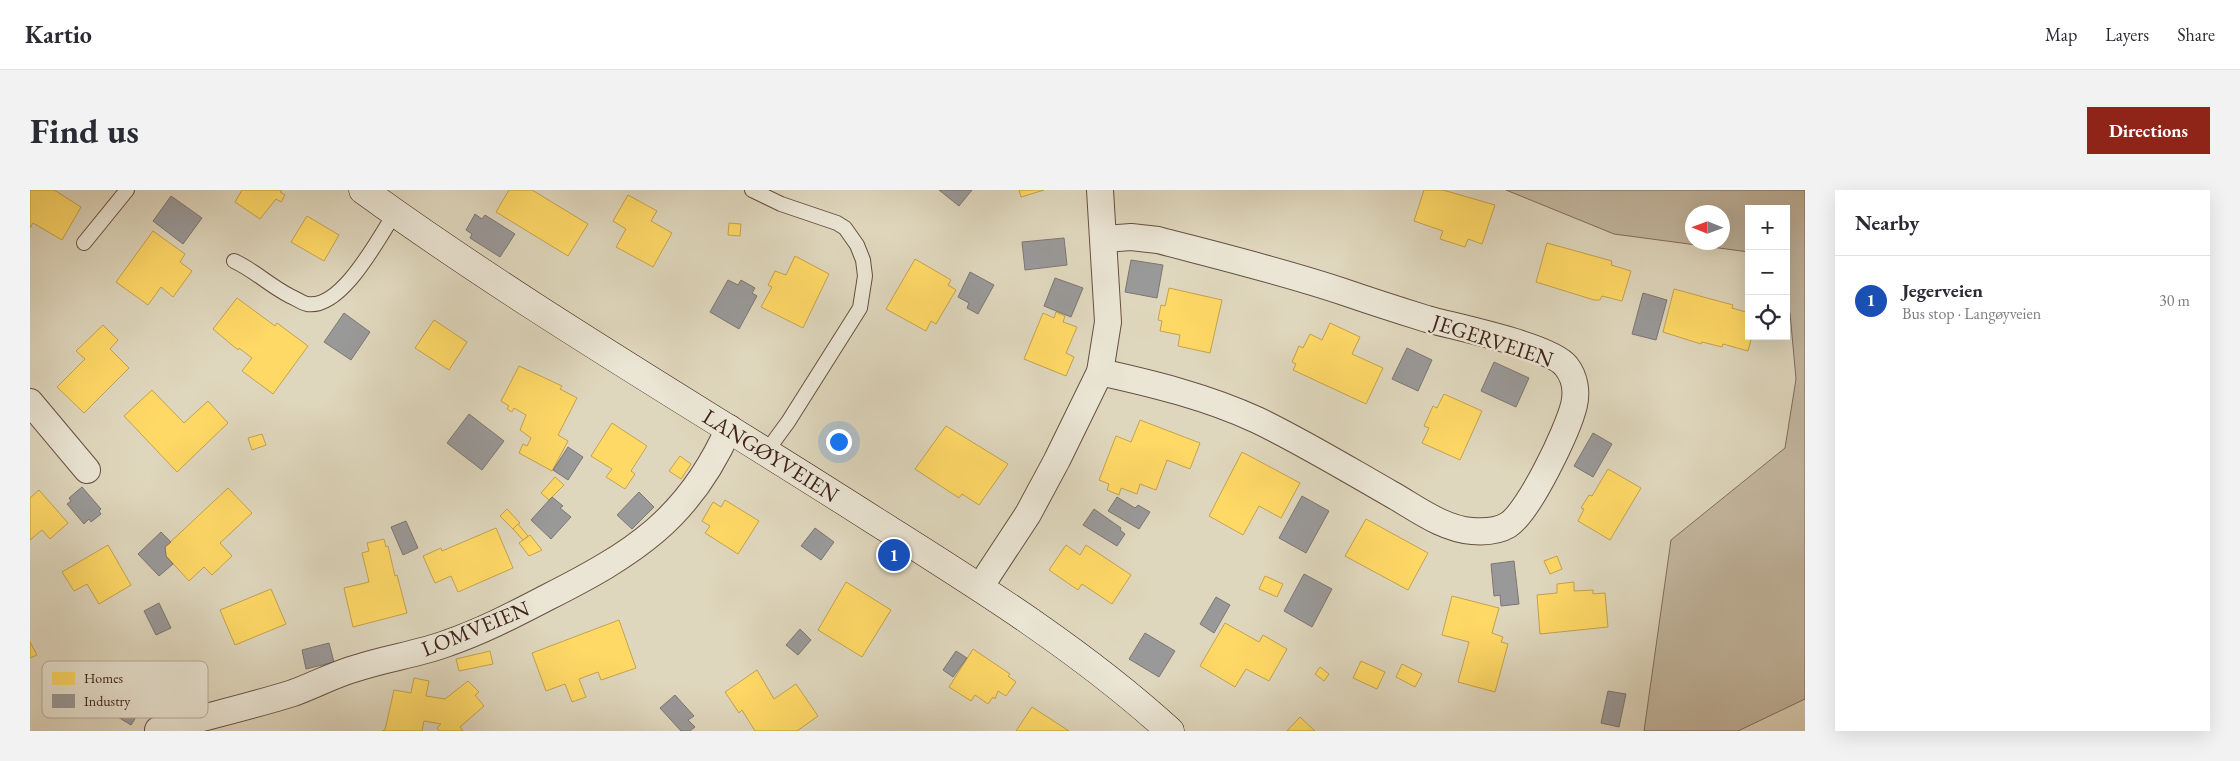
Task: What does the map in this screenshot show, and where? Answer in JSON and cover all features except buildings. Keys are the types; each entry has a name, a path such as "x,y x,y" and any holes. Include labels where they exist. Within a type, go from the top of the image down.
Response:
{"main road":[{"name":"LANGØYVEIEN","path":"363,190 543,311 980,587 1081,656 1170,731"}],"street":[{"path":"980,587 1028,514 1058,460 1100,372 1108,322 1100,190"},
{"name":"JEGERVEIEN","path":"1100,372 1171,388 1221,404 1300,442 1439,521 1468,531 1482,532 1508,525 1522,510 1542,479 1567,427 1575,404 1576,388 1572,374 1565,363 1554,356 1514,343 1389,308 1340,291 1158,240 1131,237 1104,239"},
{"path":"30,402 87,470"},
{"name":"LOMVEIEN","path":"208,717 266,701 355,668 447,644 490,627 623,557 667,521 693,490 713,461 729,428"},
{"name":"LOMVEIEN","path":"158,730 203,718"}],"lane":[{"path":"84,243 127,190"},
{"path":"752,190 780,204 837,223 845,228 857,245 863,260 865,276 860,308 788,422 766,452"},
{"path":"234,261 288,295 307,304 316,303 333,296 346,286 395,213"}],"shaded area":[{"path":"1506,190 1805,190 1805,699 1738,731 1644,731 1671,540 1785,448 1796,379 1790,313 1790,205 1745,205 1745,251 1730,249 1730,205 1685,205 1685,243 1614,234"}],"place":[{"name":"Jegerveien","path":"894,555"}]}
